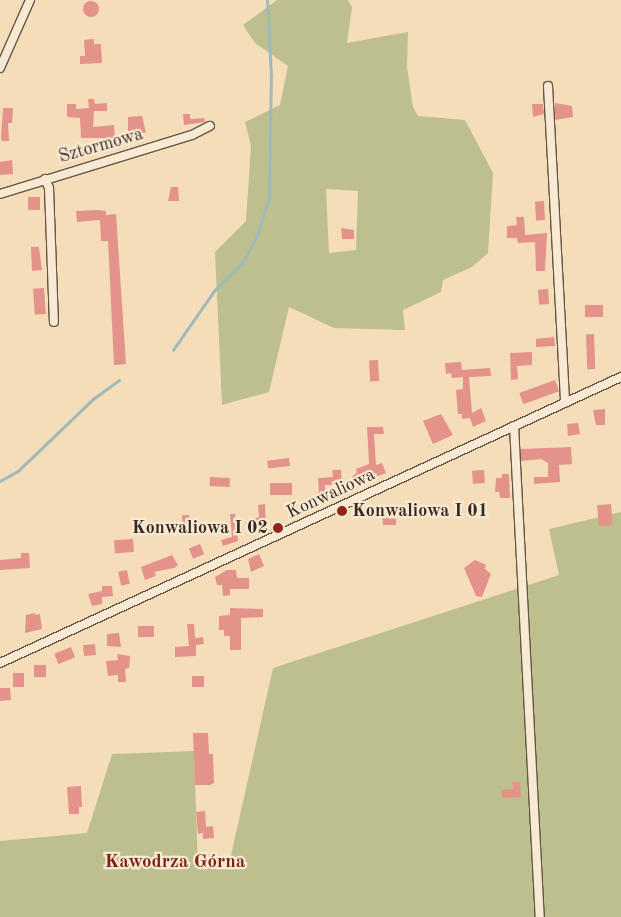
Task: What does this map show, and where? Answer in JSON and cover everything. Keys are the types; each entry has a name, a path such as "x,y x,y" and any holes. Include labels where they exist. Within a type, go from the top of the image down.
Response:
{"street":[{"path":"0,68 30,0"},
{"path":"548,86 565,403"},
{"name":"Sztormowa","path":"0,194 192,135 210,126"},
{"path":"45,179 49,188 54,322"},
{"name":"Konwaliowa","path":"0,663 621,377"},
{"path":"514,426 540,917"}],"green space":[{"path":"277,0 348,0 352,7 347,43 408,32 407,67 413,107 418,116 465,120 493,173 488,253 472,267 443,280 441,292 403,310 405,330 334,328 289,307 269,392 222,405 215,252 246,221 251,146 245,122 280,105 288,66 255,43 243,25","holes":["326,189 358,191 356,250 329,253"]},
{"path":"621,512 621,917 0,917 0,841 87,833 112,754 194,751 198,866 229,864 273,668 559,575 549,529"}],"building":[{"path":"91,1 97,3 99,9 97,15 91,17 85,15 83,9 85,3"},
{"path":"94,39 94,44 101,44 102,63 80,64 80,56 85,56 84,40"},
{"path":"88,99 94,99 95,104 107,103 107,111 94,111 93,127 114,125 115,138 81,138 80,118 67,117 67,104 76,104 76,109 89,108"},
{"path":"555,103 572,106 573,117 555,120"},
{"path":"532,104 543,104 544,114 533,117"},
{"path":"3,108 13,108 12,123 8,123 9,141 2,141 1,138"},
{"path":"183,114 190,114 190,119 204,118 205,122 184,125"},
{"path":"142,116 146,133 128,131 128,117"},
{"path":"12,160 13,174 0,175 0,162"},
{"path":"171,187 178,187 179,201 168,201"},
{"path":"28,197 40,197 40,210 28,210"},
{"path":"535,201 544,201 545,220 536,220"},
{"path":"76,211 106,211 106,215 116,214 126,364 114,365 108,241 101,241 100,220 77,222"},
{"path":"516,217 524,217 525,235 547,233 545,271 536,271 535,242 518,243 517,238 507,238 507,226 517,225"},
{"path":"341,228 354,230 354,239 342,239"},
{"path":"31,247 39,247 42,270 32,271"},
{"path":"44,288 46,314 35,315 33,289"},
{"path":"548,289 549,304 539,305 538,290"},
{"path":"585,305 603,305 603,317 585,317"},
{"path":"586,334 594,334 595,369 587,369"},
{"path":"554,337 555,346 536,347 536,339"},
{"path":"532,352 532,365 517,366 518,379 511,380 510,353"},
{"path":"369,360 378,360 379,381 370,381"},
{"path":"461,362 462,370 490,368 491,376 469,377 472,413 481,408 486,421 473,427 470,418 462,419 462,414 458,414 456,390 463,389 463,377 452,378 451,373 446,374 445,363"},
{"path":"555,380 559,391 523,404 519,393"},
{"path":"605,409 605,425 596,425 593,410"},
{"path":"441,414 453,435 433,444 423,421"},
{"path":"578,423 580,434 568,436 567,424"},
{"path":"367,427 383,427 384,434 374,434 376,465 382,463 386,473 355,485 352,477 357,472 356,469 369,464"},
{"path":"571,447 572,464 559,465 560,482 534,484 534,477 548,477 548,463 541,459 521,461 521,449"},
{"path":"289,458 290,466 268,469 267,461"},
{"path":"332,470 341,470 342,485 325,485 325,495 319,495 318,478 333,477"},
{"path":"484,470 485,483 473,484 472,471"},
{"path":"502,474 509,474 510,498 500,498 499,492 495,492 496,478 502,478"},
{"path":"210,477 230,478 230,487 210,486"},
{"path":"270,483 292,483 292,495 270,495"},
{"path":"265,504 266,529 255,534 253,529 249,531 245,523 259,517 258,505"},
{"path":"611,504 613,525 599,526 597,505"},
{"path":"382,512 391,512 396,517 396,525 383,525"},
{"path":"230,514 235,514 238,541 223,546 221,540 232,537"},
{"path":"182,515 189,515 190,535 183,535"},
{"path":"133,539 134,552 115,553 114,540"},
{"path":"200,544 204,554 193,559 189,548"},
{"path":"21,553 29,553 30,568 0,570 0,560 21,558"},
{"path":"259,554 264,566 251,572 248,559"},
{"path":"172,555 178,565 174,568 154,572 156,576 145,580 141,567"},
{"path":"475,560 486,565 485,569 491,574 482,597 476,596 464,568"},
{"path":"127,570 130,584 121,586 118,572"},
{"path":"227,570 236,570 237,578 249,578 249,589 230,589 230,595 223,596 222,585 217,585 215,577"},
{"path":"102,586 112,586 113,596 102,597 102,604 92,606 88,594 102,591"},
{"path":"230,608 263,609 263,617 241,618 241,650 230,650 230,636 224,636 224,630 219,630 219,616 230,615"},
{"path":"35,613 35,615 40,614 42,629 25,633 26,615"},
{"path":"187,624 194,624 195,638 203,637 204,644 196,645 196,656 175,657 175,647 189,646"},
{"path":"138,626 154,626 154,637 138,637"},
{"path":"119,633 121,647 107,646 107,634"},
{"path":"95,644 96,655 84,656 83,645"},
{"path":"71,647 75,657 58,664 54,654"},
{"path":"117,654 130,656 129,668 125,669 126,682 118,682 118,675 108,676 106,661 118,660"},
{"path":"34,665 46,665 46,677 34,677"},
{"path":"13,673 24,673 24,687 13,687"},
{"path":"192,676 204,676 204,687 192,687"},
{"path":"0,688 10,688 11,700 0,701"},
{"path":"193,733 208,733 209,754 213,754 214,783 210,785 195,785"},
{"path":"512,782 520,782 521,797 502,798 501,790 513,789"},
{"path":"81,786 82,807 79,807 79,814 69,814 67,787"},
{"path":"205,811 206,827 213,826 214,838 203,839 203,833 198,834 196,812"}],"waterway":[{"path":"173,350 214,291 243,262 256,238 269,198 271,76 267,0"},
{"path":"0,481 18,471 93,399 119,380"}],"place":[{"name":"Konwaliowa I 01","path":"342,511"},
{"name":"Konwaliowa I 02","path":"278,528"}],"district":[{"name":"Kawodrza Górna","path":"175,863"}]}
